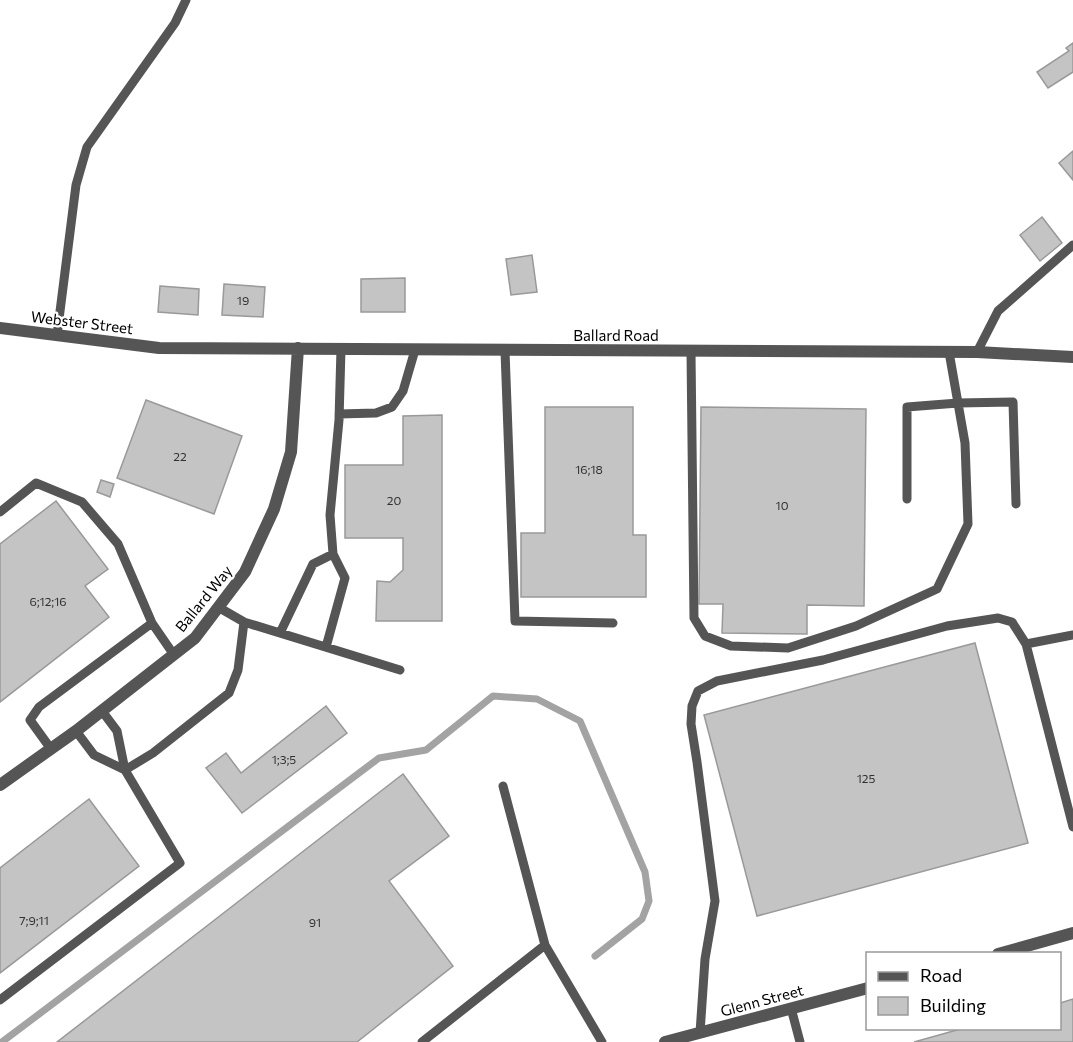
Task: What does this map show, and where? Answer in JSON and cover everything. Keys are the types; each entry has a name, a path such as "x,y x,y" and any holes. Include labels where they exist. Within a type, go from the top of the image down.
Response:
{"street":[{"name":"Webster Street","path":"0,328 159,348"},
{"name":"Ballard Road","path":"159,348 977,352 1073,357"},
{"name":"Ballard Way","path":"0,785 76,731 195,638 245,572 277,500 291,452 298,348"},
{"path":"1005,952 1073,933"},
{"name":"Glenn Street","path":"664,1042 866,988"}],"lane":[{"path":"57,335 76,185 87,147 175,23 186,0"},
{"path":"977,352 998,312 1073,245"},
{"path":"327,647 345,578 333,554 330,514 339,414 341,349"},
{"path":"339,414 376,412 392,407 403,391 415,350"},
{"path":"505,351 515,621 614,622"},
{"path":"691,352 694,618 705,636 731,646 788,648 856,626 936,589 968,524 965,443 949,352"},
{"path":"907,499 907,407 1013,402 1016,504"},
{"path":"0,512 36,483 82,502 118,544 152,623 174,655"},
{"path":"280,633 313,564 333,554"},
{"path":"218,607 244,622 400,670"},
{"path":"700,1033 705,959 715,902 698,762 691,724 692,706 698,691 717,681 823,660 947,626 998,618 1012,622 1026,644 1073,826"},
{"path":"125,770 153,753 229,693 238,670 244,622"},
{"path":"51,749 30,720 39,707 152,623"},
{"path":"1026,644 1073,635"},
{"path":"0,1000 180,863 125,770 117,731 102,711"},
{"path":"76,731 94,755 125,770"},
{"path":"503,786 545,945 602,1042"},
{"path":"422,1042 545,945"},
{"path":"791,1008 800,1042"}],"building":[{"path":"1073,43 1073,72 1048,88 1037,72 1069,51 1066,48"},
{"path":"1073,151 1073,180 1059,163"},
{"path":"1042,217 1062,243 1040,261 1020,235"},
{"path":"532,255 537,292 511,295 506,259"},
{"path":"405,278 405,312 361,312 361,279"},
{"path":"224,284 265,287 263,317 222,315"},
{"path":"160,286 199,289 198,315 158,312"},
{"path":"146,400 242,436 214,514 117,478"},
{"path":"545,407 633,407 633,535 646,535 646,597 521,597 521,533 545,533"},
{"path":"701,407 866,409 864,606 807,605 807,634 722,633 723,604 699,604"},
{"path":"442,415 442,621 376,621 377,581 390,582 403,570 403,538 345,538 345,465 403,465 403,416"},
{"path":"101,480 114,484 110,497 97,492"},
{"path":"56,501 108,569 85,586 109,617 0,702 0,544"},
{"path":"975,643 1028,843 757,916 704,715"},
{"path":"326,706 347,733 242,813 206,768 226,753 241,773"},
{"path":"403,774 449,836 389,881 453,966 357,1042 57,1042"},
{"path":"89,799 139,866 0,973 0,868"},
{"path":"1073,999 1073,1042 914,1042 957,1030 1061,1030 1061,1003"}],"waterway":[{"path":"2,1042 379,758 426,750 493,696 537,699 580,721 645,872 649,901 642,919 595,956"}]}
